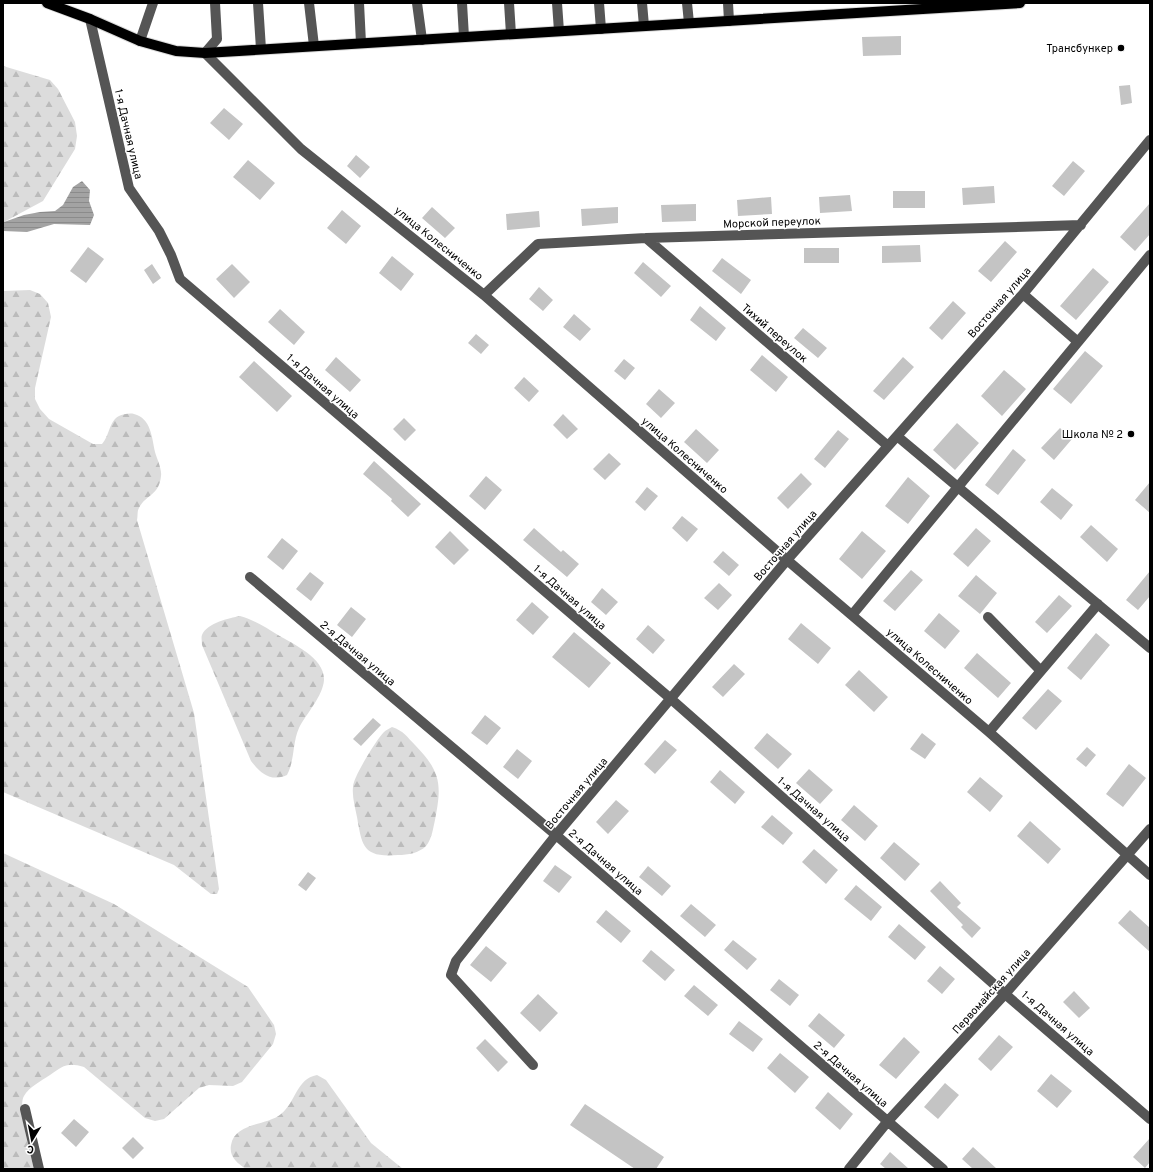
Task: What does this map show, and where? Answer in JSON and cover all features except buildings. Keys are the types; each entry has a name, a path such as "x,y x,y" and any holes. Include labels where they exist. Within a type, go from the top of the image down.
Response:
{"main road":[{"path":"47,3 90,19 140,42 176,51 205,53 1020,3"}],"street":[{"path":"140,42 153,3"},
{"path":"205,53 217,39 214,3"},
{"path":"258,3 261,49"},
{"path":"309,3 314,46"},
{"path":"359,3 361,43"},
{"path":"417,3 422,40"},
{"path":"462,3 464,37"},
{"path":"509,3 511,34"},
{"path":"557,3 559,31"},
{"path":"599,3 601,29"},
{"path":"642,3 644,26"},
{"path":"687,3 689,23"},
{"path":"728,3 729,21"},
{"name":"1-я Дачная улица","path":"90,19 129,188 159,231 171,255 180,279 671,699 1005,994 1150,1119"},
{"name":"улица Колесниченко","path":"205,53 301,149 484,294 787,560 989,732 1150,875"},
{"name":"Восточная улица","path":"534,1065 451,975 456,962 556,835 787,560 1023,294 1150,140"},
{"name":"Морской переулок","path":"484,294 538,244 646,238 1081,225"},
{"name":"Тихий переулок","path":"646,238 888,446"},
{"path":"852,615 1150,256"},
{"path":"1023,294 1078,342"},
{"path":"897,436 1150,648"},
{"name":"2-я Дачная улица","path":"250,577 556,835 943,1169"},
{"path":"989,732 1098,604"},
{"path":"988,617 1041,671"},
{"name":"Первомайская улица","path":"849,1169 888,1121 1005,994 1150,829"},
{"path":"25,1109 39,1169"}],"green space":[{"path":"3,66 50,80 58,89 75,122 77,136 75,149 43,201 4,222 3,226"},
{"path":"30,290 40,294 48,303 51,317 35,388 35,399 40,409 49,419 93,444 102,444 107,437 113,421 119,416 126,414 140,416 147,424 152,435 161,473 160,483 155,491 142,503 138,511 137,520 194,713 219,889 217,894 211,894 174,865 3,792 3,291"},
{"path":"240,616 259,624 299,647 314,658 323,672 324,680 321,692 299,728 295,740 290,769 287,775 281,777 276,778 267,776 251,761 202,645 202,635 208,627 230,618"},
{"path":"392,727 405,734 424,754 435,771 439,788 437,808 430,840 426,846 420,850 406,855 378,854 371,852 366,848 361,836 354,802 354,782 361,767 384,732"},
{"path":"3,853 114,904 248,987 274,1025 276,1034 273,1044 242,1082 233,1086 209,1085 199,1088 164,1119 155,1121 145,1118 84,1067 73,1065 66,1066 58,1069 36,1084 24,1096 22,1102 23,1120 34,1169 3,1169"},
{"path":"317,1075 326,1080 371,1143 403,1169 246,1169 237,1162 232,1156 231,1145 239,1132 252,1125 275,1118 281,1114 286,1109 300,1086 310,1077"}],"shaded area":[{"path":"82,181 90,190 89,201 94,215 90,225 54,224 27,232 3,231 4,222 24,215 55,211 63,205 73,187"}],"place":[{"name":"Трансбункер","path":"1121,48"},
{"name":"Школа № 2","path":"1131,434"}]}
